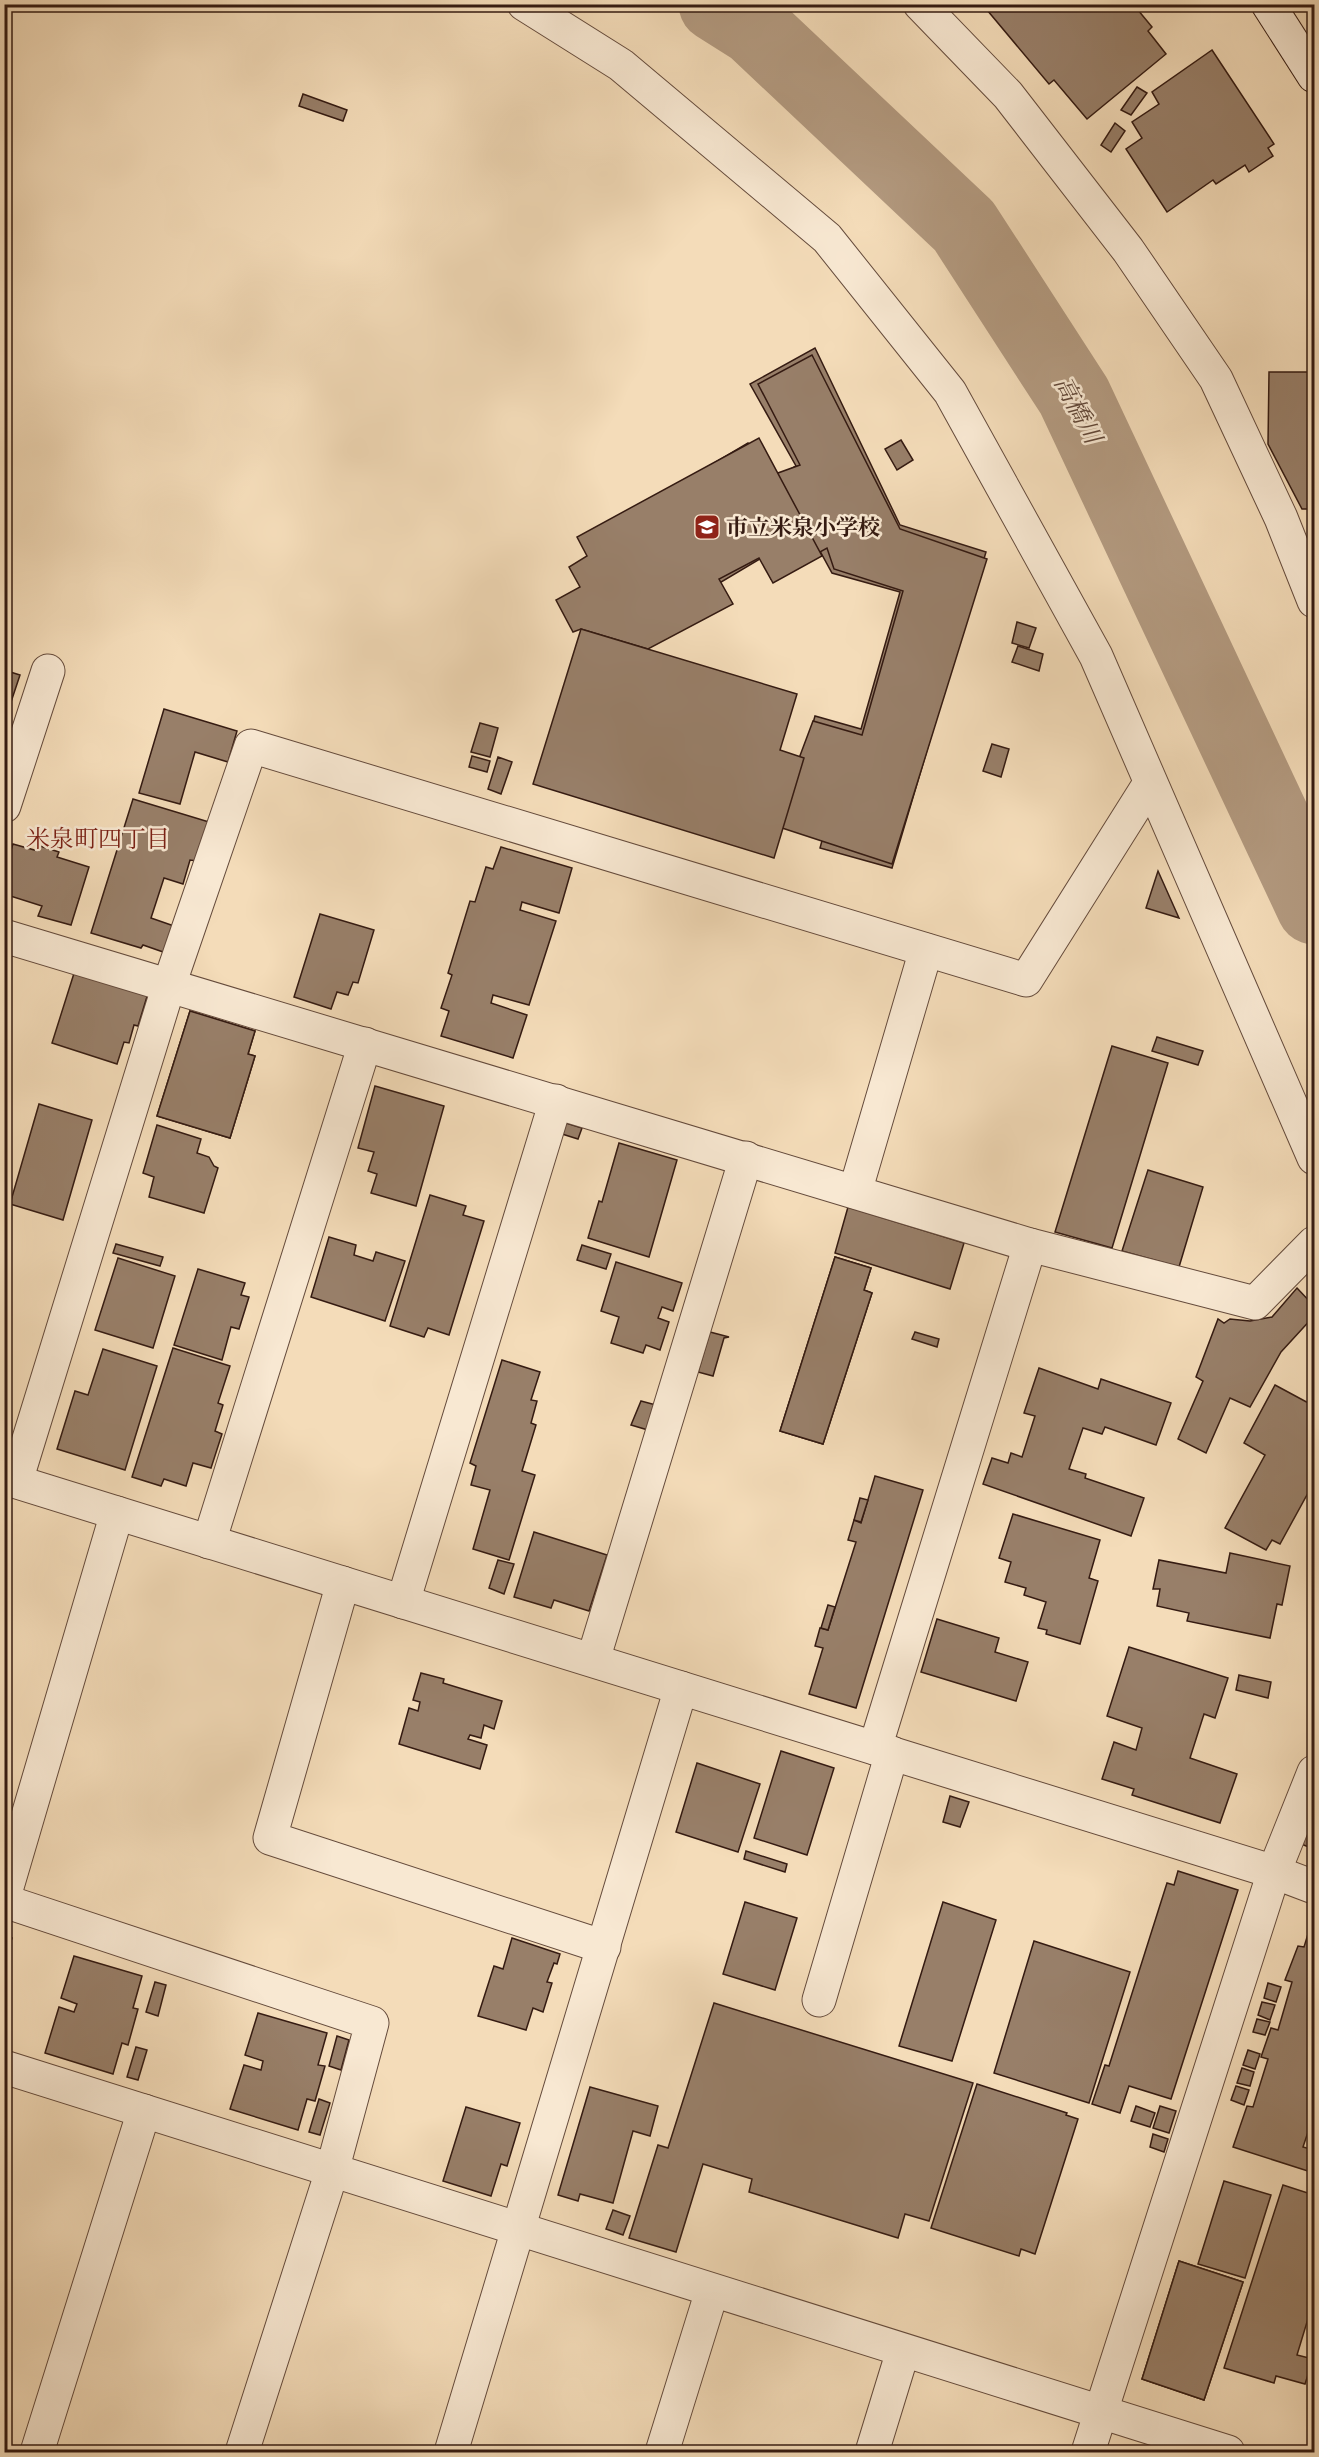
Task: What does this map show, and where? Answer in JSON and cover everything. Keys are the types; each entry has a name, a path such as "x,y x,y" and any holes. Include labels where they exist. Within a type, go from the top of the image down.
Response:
{"street":[{"path":"524,4 621,65 826,238 950,392 1096,656 1314,1158"},
{"path":"920,4 1008,95 1128,250 1216,379 1281,518 1314,601"},
{"path":"1271,6 1314,76"},
{"path":"4,806 48,671"},
{"path":"1150,783 1026,980 251,746 169,985 10,1480 1274,1872 1314,1887"},
{"path":"4,936 1030,1245 1255,1303 1314,1244"},
{"path":"855,1192 926,950"},
{"path":"209,1542 365,1044"},
{"path":"403,1602 556,1101"},
{"path":"593,1660 746,1158"},
{"path":"819,2000 883,1751 1030,1245"},
{"path":"117,1513 4,1899 372,2023 332,2171 242,2452"},
{"path":"343,1583 270,1838 604,1947"},
{"path":"451,2452 520,2230 681,1688"},
{"path":"1088,2452 1274,1872 1314,1772"},
{"path":"4,2067 1100,2414 1228,2452"},
{"path":"37,2452 144,2111"},
{"path":"662,2452 712,2291"},
{"path":"872,2452 903,2351"}],"building":[{"path":"982,4 1133,4 1152,27 1148,31 1166,54 1087,119 1054,80 1049,84"},
{"path":"1212,50 1274,144 1268,148 1273,156 1249,172 1245,165 1216,184 1213,180 1167,212 1126,149 1142,138 1132,122 1159,104 1152,92"},
{"path":"1137,87 1147,93 1131,115 1121,110"},
{"path":"303,94 347,110 343,121 299,106"},
{"path":"1115,123 1125,131 1111,152 1101,145"},
{"path":"815,348 900,525 986,552 892,868 820,848 823,837 784,826 815,716 861,729 900,592 832,573 779,476 796,466 750,384"},
{"path":"812,355 900,529 987,559 892,864 779,827 773,850 539,779 585,636 785,701 776,751 798,761 813,721 862,735 903,591 834,569 827,548 771,579 763,557 716,585 727,602 645,642 571,623 562,606 588,583 578,567 592,555 589,537 748,443 775,474 800,465 758,384"},
{"path":"1269,372 1314,372 1314,509 1302,509 1268,444"},
{"path":"759,438 822,556 773,583 759,558 719,579 733,604 648,649 581,629 573,632 556,600 580,587 569,567 587,556 577,537"},
{"path":"901,440 913,460 897,470 885,449"},
{"path":"1017,622 1036,628 1029,648 1012,643"},
{"path":"581,629 797,694 780,750 804,758 774,858 533,784"},
{"path":"1018,646 1043,654 1039,671 1012,662"},
{"path":"4,670 20,675 4,723"},
{"path":"164,709 237,731 228,762 195,752 180,804 139,793"},
{"path":"480,723 498,728 490,757 471,752"},
{"path":"992,744 1009,749 1001,777 983,771"},
{"path":"472,756 490,761 487,772 469,767"},
{"path":"498,757 512,762 501,794 488,789"},
{"path":"133,799 209,822 197,861 190,860 183,884 164,878 151,918 174,926 166,953 143,945 141,948 91,933"},
{"path":"13,844 38,851 40,846 59,852 57,857 89,867 71,925 38,916 42,906 4,894 4,872"},
{"path":"501,847 572,868 559,913 522,902 520,910 556,921 529,1005 493,995 491,1003 527,1015 513,1058 441,1036 449,1011 441,1008 452,975 448,973 470,901 475,902 486,867 493,869"},
{"path":"1158,871 1179,918 1146,908"},
{"path":"320,914 374,930 358,983 353,982 348,995 337,992 331,1009 294,997"},
{"path":"76,967 149,990 138,1026 134,1025 129,1043 124,1042 117,1064 52,1043"},
{"path":"190,1011 255,1031 248,1054 255,1056 230,1138 157,1116"},
{"path":"190,1011 255,1031 248,1054 255,1056 230,1138 157,1116"},
{"path":"1157,1037 1203,1051 1198,1065 1152,1051"},
{"path":"1112,1046 1168,1063 1112,1248 1055,1232"},
{"path":"375,1086 444,1106 416,1206 371,1193 377,1174 368,1171 374,1152 358,1148"},
{"path":"39,1104 92,1120 63,1220 10,1204"},
{"path":"566,1123 582,1128 578,1139 562,1134"},
{"path":"157,1125 201,1139 197,1153 209,1157 214,1166 218,1168 204,1213 149,1197 154,1177 143,1173"},
{"path":"619,1143 677,1160 649,1257 588,1238 599,1201 602,1202"},
{"path":"1148,1170 1203,1187 1179,1267 1122,1251"},
{"path":"430,1195 466,1206 463,1215 484,1221 449,1335 428,1328 424,1337 390,1326"},
{"path":"848,1207 964,1243 950,1289 835,1253"},
{"path":"329,1237 356,1245 354,1255 373,1261 376,1252 405,1261 385,1321 311,1297"},
{"path":"116,1244 163,1257 160,1266 113,1253"},
{"path":"582,1245 611,1254 606,1269 577,1260"},
{"path":"835,1257 871,1268 864,1290 872,1293 823,1444 780,1431"},
{"path":"835,1257 871,1268 864,1290 872,1293 823,1444 780,1431"},
{"path":"118,1258 175,1276 153,1348 95,1330"},
{"path":"616,1262 682,1283 673,1311 662,1307 658,1318 669,1322 660,1350 646,1345 643,1353 611,1343 619,1317 601,1311"},
{"path":"198,1269 245,1283 241,1295 249,1297 239,1329 231,1327 222,1360 174,1345"},
{"path":"1297,1288 1314,1306 1314,1316 1281,1352 1250,1407 1230,1398 1206,1453 1178,1439 1203,1381 1196,1377 1218,1319 1224,1323 1230,1319 1250,1321 1272,1317"},
{"path":"710,1332 729,1337 724,1338 713,1376 698,1372"},
{"path":"915,1332 939,1339 937,1347 912,1339"},
{"path":"173,1348 230,1366 218,1403 223,1405 215,1431 222,1434 211,1468 193,1463 186,1486 164,1479 161,1486 132,1477"},
{"path":"103,1349 157,1366 125,1470 57,1449 75,1391 88,1395"},
{"path":"502,1360 540,1372 531,1400 537,1401 531,1423 536,1425 522,1471 535,1475 509,1560 473,1549 490,1490 471,1485 476,1466 470,1463"},
{"path":"1039,1368 1098,1389 1101,1379 1171,1403 1156,1445 1105,1427 1102,1434 1083,1428 1069,1469 1086,1474 1085,1478 1144,1498 1131,1536 983,1484 992,1458 1008,1463 1011,1453 1022,1457 1035,1416 1024,1413"},
{"path":"1275,1385 1314,1406 1314,1482 1280,1544 1272,1540 1266,1550 1225,1528 1265,1455 1244,1443"},
{"path":"641,1401 656,1405 648,1430 631,1425"},
{"path":"875,1476 923,1490 856,1708 809,1694 823,1648 815,1646 820,1628 828,1630 856,1542 848,1540 854,1520 861,1523"},
{"path":"860,1498 868,1500 861,1522 854,1520"},
{"path":"1013,1514 1100,1540 1089,1578 1098,1581 1080,1644 1046,1634 1047,1630 1038,1628 1046,1602 1024,1595 1026,1588 1005,1582 1011,1562 999,1558"},
{"path":"534,1532 607,1555 589,1611 554,1600 551,1608 514,1597"},
{"path":"1230,1553 1290,1566 1282,1605 1277,1604 1270,1638 1187,1621 1189,1613 1157,1606 1160,1589 1153,1589 1159,1560 1226,1573"},
{"path":"498,1560 514,1564 504,1594 489,1588"},
{"path":"828,1605 835,1607 828,1630 821,1628"},
{"path":"937,1619 999,1638 995,1652 1028,1662 1016,1701 921,1672"},
{"path":"1129,1647 1228,1678 1215,1718 1204,1714 1190,1758 1237,1774 1220,1823 1132,1795 1134,1789 1102,1779 1114,1742 1136,1750 1142,1728 1107,1716"},
{"path":"421,1673 444,1679 443,1683 502,1701 494,1729 484,1725 481,1738 470,1735 468,1739 487,1745 480,1769 399,1744 409,1708 418,1711 420,1702 413,1700"},
{"path":"1239,1675 1271,1682 1268,1698 1236,1690"},
{"path":"781,1751 834,1768 807,1855 754,1838"},
{"path":"697,1763 760,1784 738,1852 676,1832"},
{"path":"950,1796 969,1802 960,1827 943,1822"},
{"path":"1314,1811 1314,1849 1301,1844"},
{"path":"746,1851 787,1864 785,1872 744,1859"},
{"path":"1178,1871 1238,1890 1171,2099 1129,2086 1120,2113 1092,2104 1105,2065 1109,2066 1167,1883 1174,1885"},
{"path":"745,1902 797,1918 775,1990 723,1974"},
{"path":"943,1902 996,1920 952,2061 899,2046"},
{"path":"1312,1921 1314,1922 1314,2120 1312,2120 1303,2147 1314,2150 1314,2173 1233,2147 1247,2106 1253,2107 1268,2059 1261,2057 1271,2028 1278,2030 1292,1982 1285,1980 1298,1946 1304,1947"},
{"path":"4,1936 12,1938 4,1962"},
{"path":"512,1938 560,1954 547,1982 552,1983 543,2012 533,2008 526,2030 478,2016 494,1966 503,1969"},
{"path":"1034,1941 1130,1972 1089,2103 994,2073"},
{"path":"74,1956 142,1976 133,2008 138,2009 128,2045 122,2043 113,2074 45,2053 59,2007 74,2012 77,2004 61,1998"},
{"path":"155,1982 166,1985 158,2016 146,2012"},
{"path":"1268,1983 1281,1987 1276,2002 1264,1998"},
{"path":"1262,2002 1275,2005 1270,2020 1258,2015"},
{"path":"714,2003 973,2083 929,2221 905,2214 898,2238 749,2192 752,2179 703,2164 676,2252 629,2238 658,2145 668,2148"},
{"path":"258,2013 327,2033 318,2065 325,2066 315,2101 307,2099 298,2130 230,2109 244,2065 261,2070 263,2061 245,2055"},
{"path":"1257,2019 1270,2022 1265,2035 1253,2032"},
{"path":"337,2036 349,2040 341,2070 329,2066"},
{"path":"136,2047 147,2050 138,2080 127,2077"},
{"path":"1248,2050 1260,2054 1255,2069 1243,2065"},
{"path":"1242,2068 1254,2072 1250,2086 1237,2083"},
{"path":"977,2084 1067,2113 1066,2115 1078,2119 1035,2254 1021,2249 1019,2256 931,2228"},
{"path":"1236,2086 1249,2090 1244,2105 1231,2100"},
{"path":"590,2087 658,2106 650,2136 633,2131 613,2203 580,2194 578,2201 558,2195"},
{"path":"319,2099 330,2103 320,2135 309,2132"},
{"path":"1136,2106 1155,2113 1150,2127 1131,2121"},
{"path":"1160,2106 1176,2111 1169,2133 1153,2128"},
{"path":"466,2107 520,2123 507,2166 501,2164 491,2196 443,2181"},
{"path":"1153,2134 1168,2139 1164,2152 1150,2147"},
{"path":"1224,2181 1271,2195 1245,2278 1198,2264"},
{"path":"1283,2185 1314,2195 1314,2246 1311,2256 1314,2257 1314,2299 1297,2355 1313,2359 1305,2384 1276,2376 1274,2383 1224,2368"},
{"path":"613,2210 630,2216 623,2235 606,2229"},
{"path":"1179,2261 1243,2282 1204,2400 1142,2379"},
{"path":"1179,2261 1243,2282 1204,2400 1142,2379"}],"waterway":[{"name":"高橋川","path":"716,4 754,28 964,226 1074,396 1314,907"}],"place":[{"name":"市立米泉小学校","path":"707,527"}],"district":[{"name":"米泉町四丁目","path":"98,839"}]}
